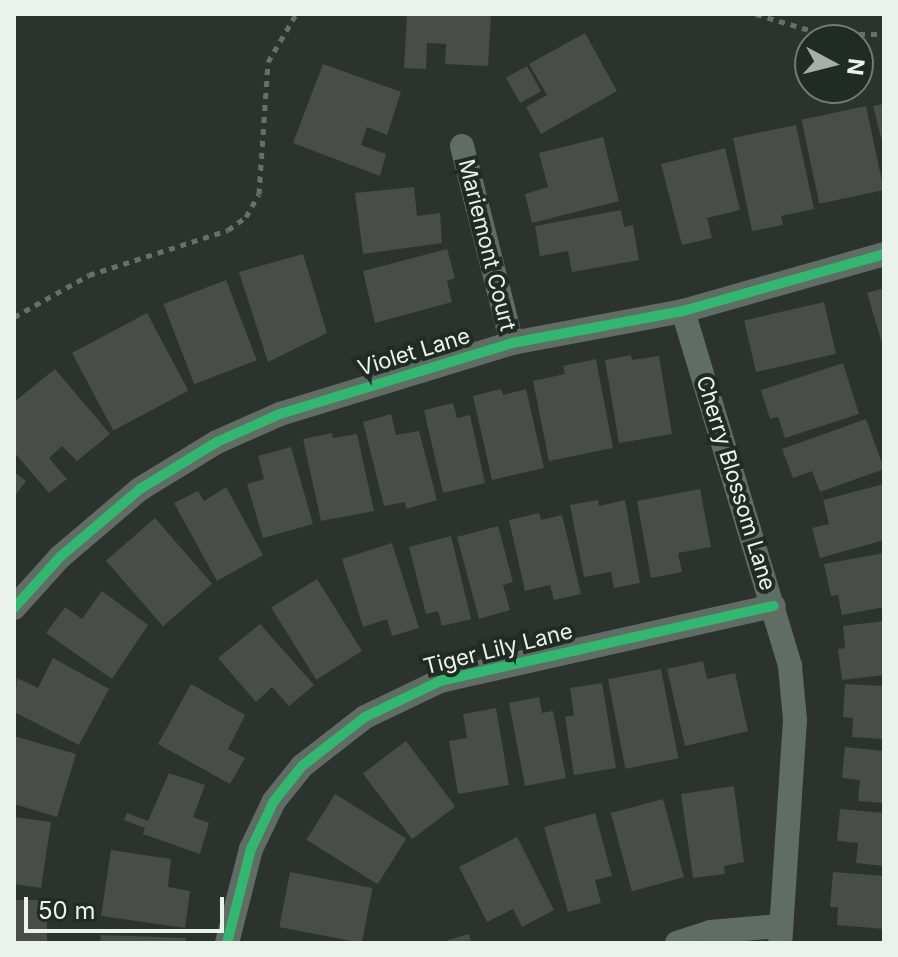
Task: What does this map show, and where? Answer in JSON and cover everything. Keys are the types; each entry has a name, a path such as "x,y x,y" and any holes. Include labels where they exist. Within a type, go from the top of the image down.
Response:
{"street":[{"name":"Mariemont Court","path":"462,146 512,343"},
{"name":"Violet Lane","path":"14,608 60,557 140,489 217,442 280,414 512,343 683,311 884,254"},
{"name":"Cherry Blossom Lane","path":"683,311 790,666 795,720 780,934"},
{"name":"Tiger Lily Lane","path":"227,943 251,849 274,801 302,766 365,717 440,681 774,606"},
{"path":"677,943 710,932 780,934"}],"path":[{"path":"14,317 89,275 228,230 246,217 259,194 268,62 296,14"},
{"path":"756,14 823,34 884,34"}],"building":[{"path":"407,14 491,14 488,66 445,64 446,44 427,43 426,69 404,68"},
{"path":"585,33 617,91 541,134 526,107 547,95 529,64"},
{"path":"323,64 401,92 387,135 367,127 361,145 386,154 380,176 293,143"},
{"path":"527,66 541,91 520,103 506,78"},
{"path":"884,104 884,145 883,145 873,106"},
{"path":"866,106 884,190 819,204 801,120"},
{"path":"796,125 814,209 781,216 783,225 752,231 733,138"},
{"path":"603,137 619,201 532,223 525,194 548,187 539,153"},
{"path":"725,148 740,210 707,218 712,238 682,245 661,164"},
{"path":"414,187 417,216 440,213 442,243 363,254 355,193"},
{"path":"621,210 624,227 633,225 639,260 572,272 568,251 540,256 535,226"},
{"path":"447,249 455,278 447,281 452,302 375,323 363,271"},
{"path":"303,254 327,333 268,362 239,272"},
{"path":"226,280 257,360 194,384 163,304"},
{"path":"884,288 884,346 883,346 867,293"},
{"path":"824,302 836,354 756,372 744,320"},
{"path":"147,313 188,391 113,431 72,353"},
{"path":"631,355 632,360 659,356 672,434 619,443 605,360"},
{"path":"596,359 613,448 549,461 533,381 565,374 563,366"},
{"path":"843,363 859,414 785,438 778,417 770,419 761,390"},
{"path":"55,369 110,434 77,461 62,446 49,458 67,479 49,493 14,452 14,402"},
{"path":"501,389 503,395 526,389 544,468 492,480 473,396"},
{"path":"453,403 457,418 470,415 485,483 443,493 424,410"},
{"path":"391,414 396,435 419,431 437,500 406,509 405,502 384,506 363,422"},
{"path":"866,419 884,469 820,492 812,471 793,478 782,449"},
{"path":"332,433 333,438 357,434 374,511 321,521 303,439"},
{"path":"291,447 313,524 263,538 247,484 264,479 258,456"},
{"path":"14,472 26,481 14,497"},
{"path":"884,484 884,540 820,558 812,528 829,524 823,500"},
{"path":"226,487 263,555 217,581 174,503 198,491 204,501"},
{"path":"700,489 711,547 678,553 682,572 651,578 637,501"},
{"path":"598,500 599,506 625,500 640,583 614,588 611,572 584,577 570,505"},
{"path":"539,513 541,520 562,515 581,594 554,600 550,585 525,591 509,520"},
{"path":"155,518 212,584 163,626 106,561"},
{"path":"498,526 513,582 503,585 510,610 479,619 457,537"},
{"path":"451,536 471,619 442,626 438,611 426,614 409,547"},
{"path":"392,543 419,628 392,636 387,619 363,627 342,559"},
{"path":"884,553 884,607 842,615 838,595 831,596 824,564"},
{"path":"317,579 362,651 316,680 271,608"},
{"path":"102,591 148,625 112,679 46,633 65,607 82,619"},
{"path":"884,621 884,675 842,680 838,649 845,648 843,626"},
{"path":"260,624 314,685 289,706 272,687 256,702 218,658"},
{"path":"53,658 109,689 79,745 14,712 17,678 38,688"},
{"path":"703,661 707,679 735,673 748,731 685,746 667,669"},
{"path":"661,669 678,758 625,769 608,679"},
{"path":"602,683 616,768 574,775 565,717 574,715 570,688"},
{"path":"191,684 245,715 228,749 245,758 230,784 158,744"},
{"path":"845,684 884,686 884,739 852,737 853,718 843,717"},
{"path":"539,697 542,713 553,711 566,778 525,786 509,703"},
{"path":"496,708 509,785 458,794 449,741 467,738 463,714"},
{"path":"14,736 76,754 57,817 14,804"},
{"path":"406,741 455,806 412,839 363,773"},
{"path":"845,747 884,751 884,803 858,801 860,780 842,778"},
{"path":"169,773 205,785 193,817 209,823 200,854 143,834 145,828 124,820 127,813 148,821"},
{"path":"734,786 744,862 724,866 725,874 693,878 681,794"},
{"path":"335,794 406,839 378,884 306,840"},
{"path":"663,799 684,877 632,891 611,813"},
{"path":"840,809 884,813 884,866 856,863 858,843 837,841"},
{"path":"595,813 612,876 595,880 601,903 568,912 544,827"},
{"path":"14,817 51,822 41,888 14,884"},
{"path":"517,837 554,910 522,927 513,909 487,922 459,867"},
{"path":"111,850 171,859 168,887 190,891 185,928 101,916"},
{"path":"290,872 372,888 362,943 279,927"},
{"path":"833,872 884,876 884,929 837,925 838,907 830,907"},
{"path":"14,900 47,900 47,943 14,943"},
{"path":"469,934 471,943 442,943 442,942"},
{"path":"101,935 186,938 186,943 100,943"}],"cycle path":[{"path":"14,608 60,557 140,489 217,442 280,414 512,343 683,311 884,254"},
{"path":"227,943 251,849 274,801 302,766 365,717 440,681 774,606"}]}
